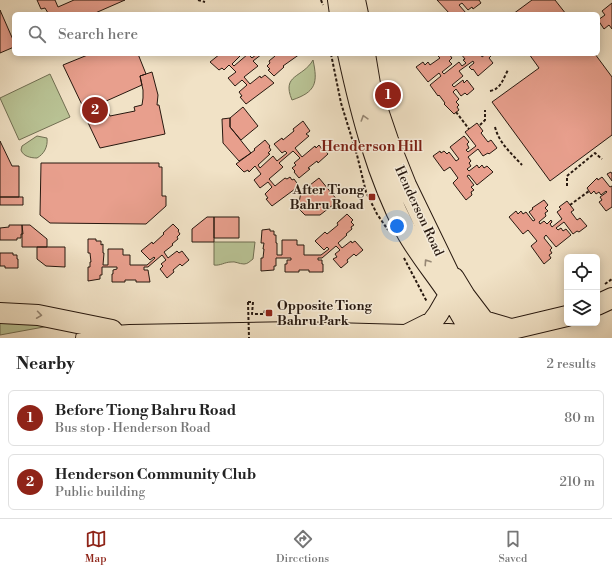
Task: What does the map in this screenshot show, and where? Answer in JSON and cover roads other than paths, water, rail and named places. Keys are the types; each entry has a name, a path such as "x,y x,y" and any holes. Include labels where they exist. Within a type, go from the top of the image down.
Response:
{"main road":[{"path":"338,0 340,12"},
{"path":"356,0 358,12"},
{"name":"Henderson Road","path":"348,56 357,94 389,195 407,232 449,295 461,317 479,337"},
{"name":"Henderson Road","path":"364,56 370,90 406,185 469,313 479,337"},
{"path":"441,258 464,296 484,321 519,334"},
{"path":"405,335 432,322 449,295"},
{"path":"600,304 612,298"},
{"path":"0,313 38,315 106,328 130,335"},
{"path":"88,338 130,335 329,332 405,335 448,334 479,337 519,334 548,320 564,317"}],"place":[{"name":"Before Tiong Bahru Road","path":"388,95"},
{"name":"Henderson Community Club","path":"95,110"},
{"name":"After Tiong Bahru Road","path":"372,197"},
{"name":"Opposite Tiong Bahru Park","path":"269,313"}],"district":[{"name":"Henderson Hill","path":"372,147"}]}
